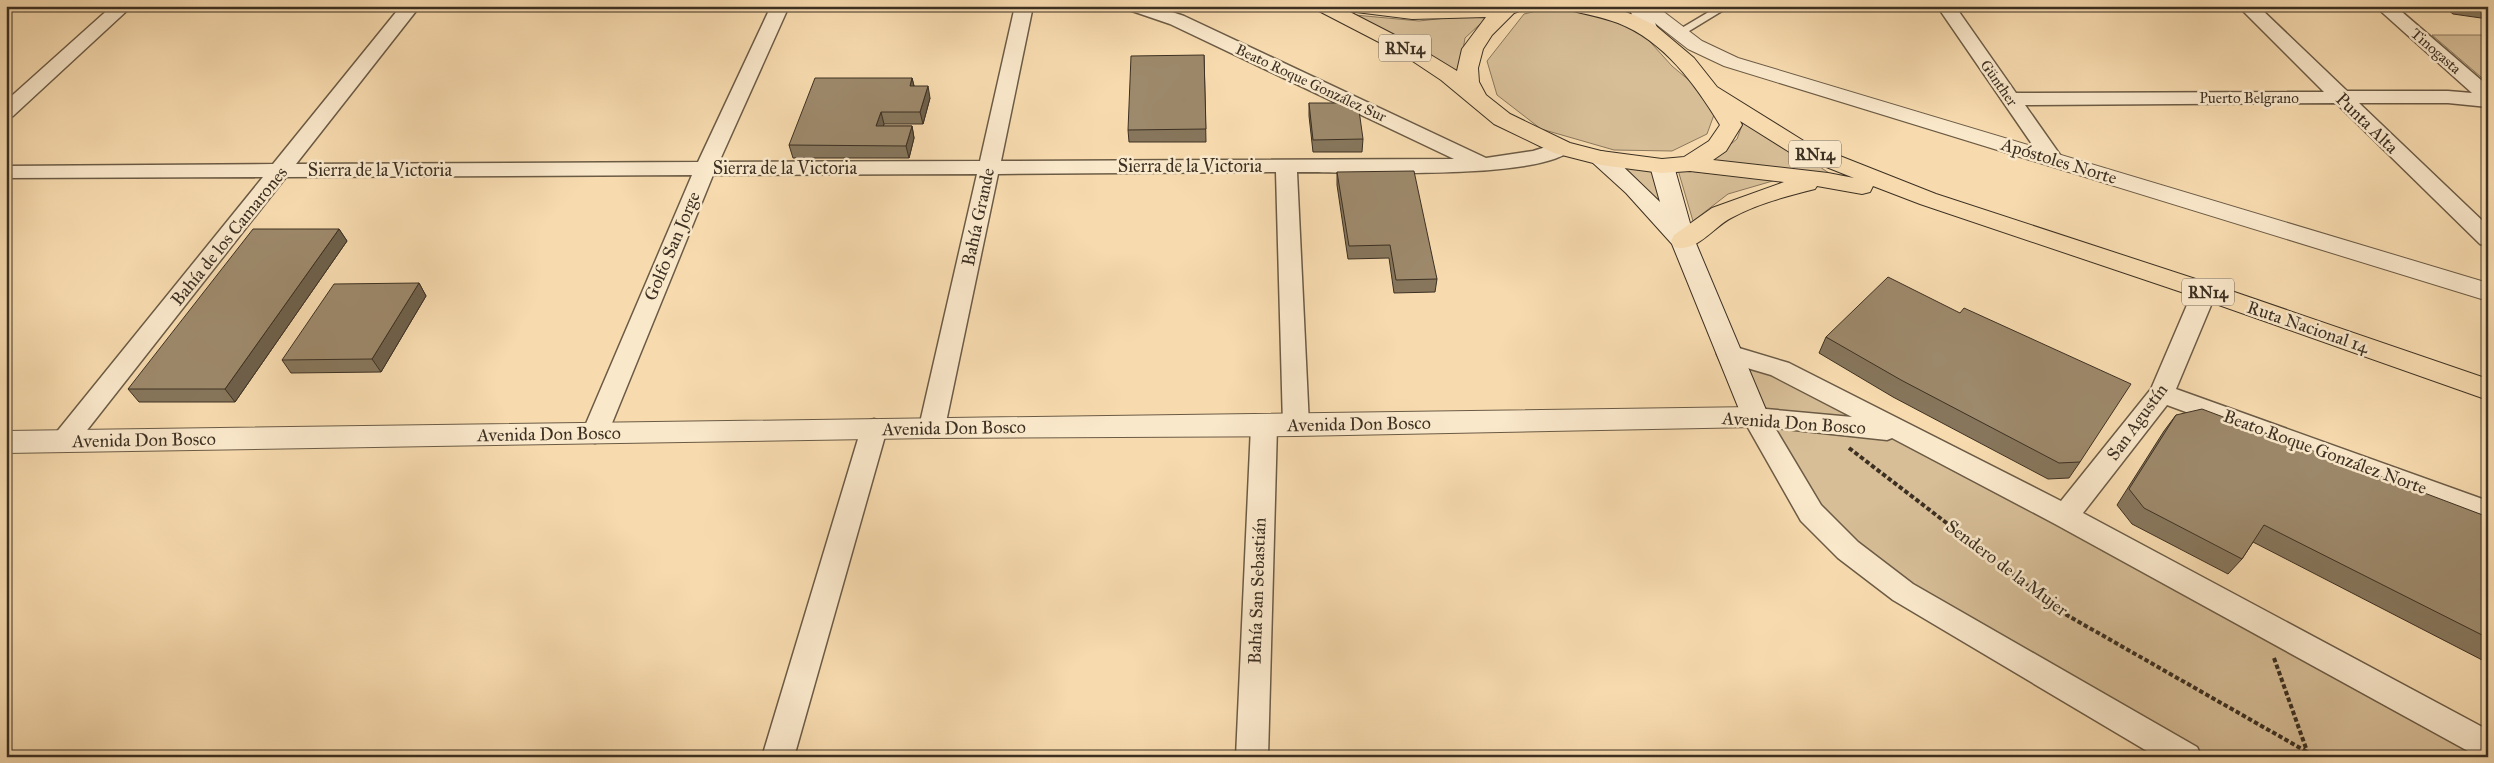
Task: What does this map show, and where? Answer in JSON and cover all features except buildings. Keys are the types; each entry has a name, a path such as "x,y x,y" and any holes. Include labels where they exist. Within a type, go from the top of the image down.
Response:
{"highway":[{"name":"Ruta Nacional 14","path":"1324,6 1409,50 1448,75 1502,119 1562,148 1601,158 1662,166 1690,164 1828,180 1928,199"},
{"name":"Ruta Nacional 14","path":"1354,6 1382,12 1445,15 1511,8"},
{"name":"Ruta Nacional 14","path":"1576,6 1620,16 1648,30 1688,62 1712,92 1731,125 1718,146 1690,164"},
{"name":"Ruta Nacional 14","path":"1479,101 1468,80 1468,63 1477,41 1491,22 1511,8"},
{"name":"Ruta Nacional 14","path":"1712,92 1763,127 1799,148 1928,199 2205,291 2488,390"},
{"path":"1683,241 1722,213 1777,190 1828,180"}],"street":[{"path":"6,112 123,6"},
{"name":"Bahía de los Camarones","path":"64,441 411,6"},
{"name":"Golfo San Jorge","path":"594,433 704,169 780,6"},
{"name":"Bahía Grande","path":"932,427 1024,6"},
{"name":"Beato Roque González Sur","path":"1134,6 1177,20 1485,165"},
{"path":"1177,20 1195,6"},
{"path":"1638,6 1648,30"},
{"name":"Apóstoles Norte","path":"1643,6 1678,34 1731,62 2488,292"},
{"name":"Günther","path":"1946,6 2052,159"},
{"name":"Punta Alta","path":"2247,6 2340,98 2488,239"},
{"name":"Tinogasta","path":"2384,6 2488,97"},
{"name":"Puerto Belgrano","path":"2010,99 2448,97 2488,101"},
{"name":"Sierra de la Victoria","path":"6,172 1485,165 1537,157 1562,148"},
{"path":"1601,158 1634,188 1683,241"},
{"path":"1286,166 1296,426"},
{"path":"1662,166 1683,241 1755,417 1811,513 1848,550 1903,592 2186,757"},
{"name":"San Agustín","path":"2065,516 2162,393 2205,291"},
{"path":"1729,354 1780,369 1901,431 2065,516 2488,746"},
{"name":"Beato Roque González Norte","path":"2162,393 2488,512"},
{"name":"Avenida Don Bosco","path":"6,442 932,427 1296,426 1755,417 1901,431"},
{"name":"Bahía San Sebastián","path":"1252,757 1264,426"},
{"path":"778,757 874,429"}],"lane":[{"path":"1678,34 1717,11 1713,6"}],"path":[{"name":"Sendero de la Mujer","path":"1847,447 2065,614 2316,757"},
{"path":"2262,623 2307,752"}],"shaded area":[{"path":"1549,8 1592,10 1643,34 1672,66 1703,92 1715,112 1707,134 1672,151 1614,150 1541,129 1497,95 1487,61 1524,14"},
{"path":"1492,13 1465,38 1459,73 1355,15 1419,21"},
{"path":"2432,35 2488,35 2488,83"},
{"path":"1745,117 1838,179 1710,161 1737,139"},
{"path":"1621,167 1656,170 1668,213"},
{"path":"1678,170 1776,180 1728,194 1693,221"},
{"path":"1729,354 1780,369 2488,757 2186,757 1848,550"}]}
